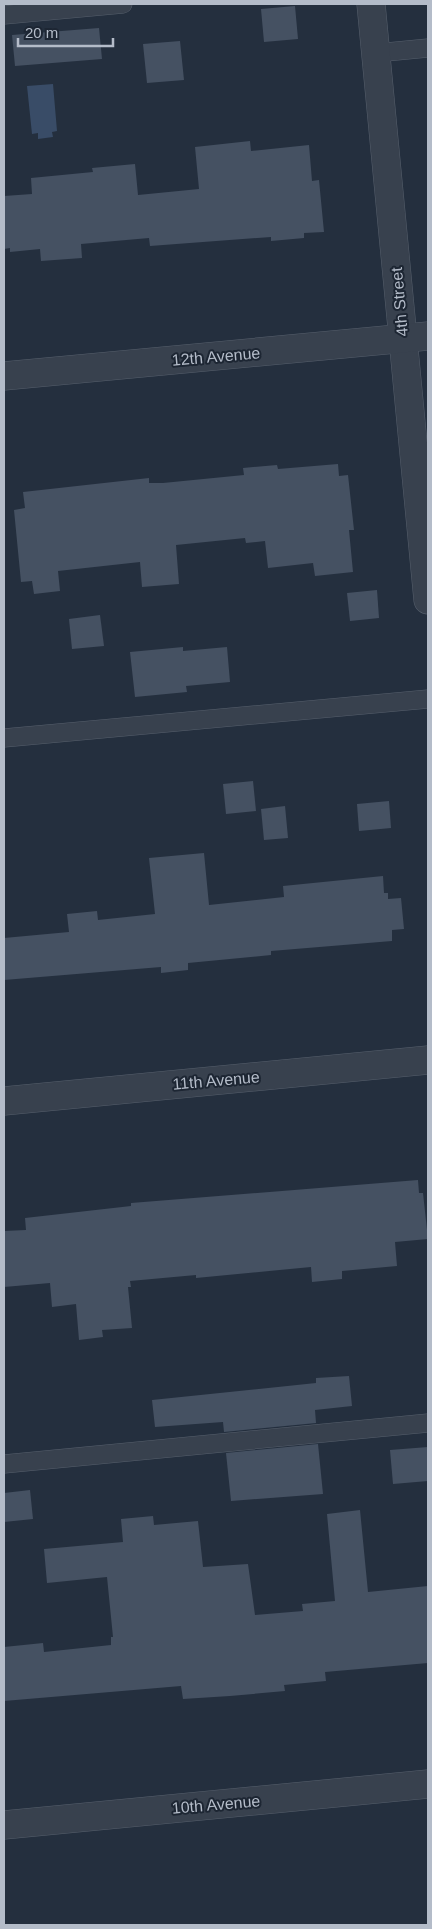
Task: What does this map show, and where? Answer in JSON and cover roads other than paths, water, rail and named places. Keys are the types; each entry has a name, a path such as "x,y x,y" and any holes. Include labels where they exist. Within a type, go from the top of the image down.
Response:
{"street":[{"name":"4th Street","path":"371,4 415,337 428,600"},
{"name":"12th Avenue","path":"4,376 415,337"},
{"name":"11th Avenue","path":"4,1100 428,1060"},
{"name":"10th Avenue","path":"4,1825 428,1784"}],"lane":[{"path":"4,15 123,4"},
{"path":"376,53 428,48"},
{"path":"4,738 428,699"},
{"path":"4,1464 428,1423"}],"water":[{"path":"53,84 57,131 52,132 53,137 38,139 38,133 32,134 27,86"}]}
